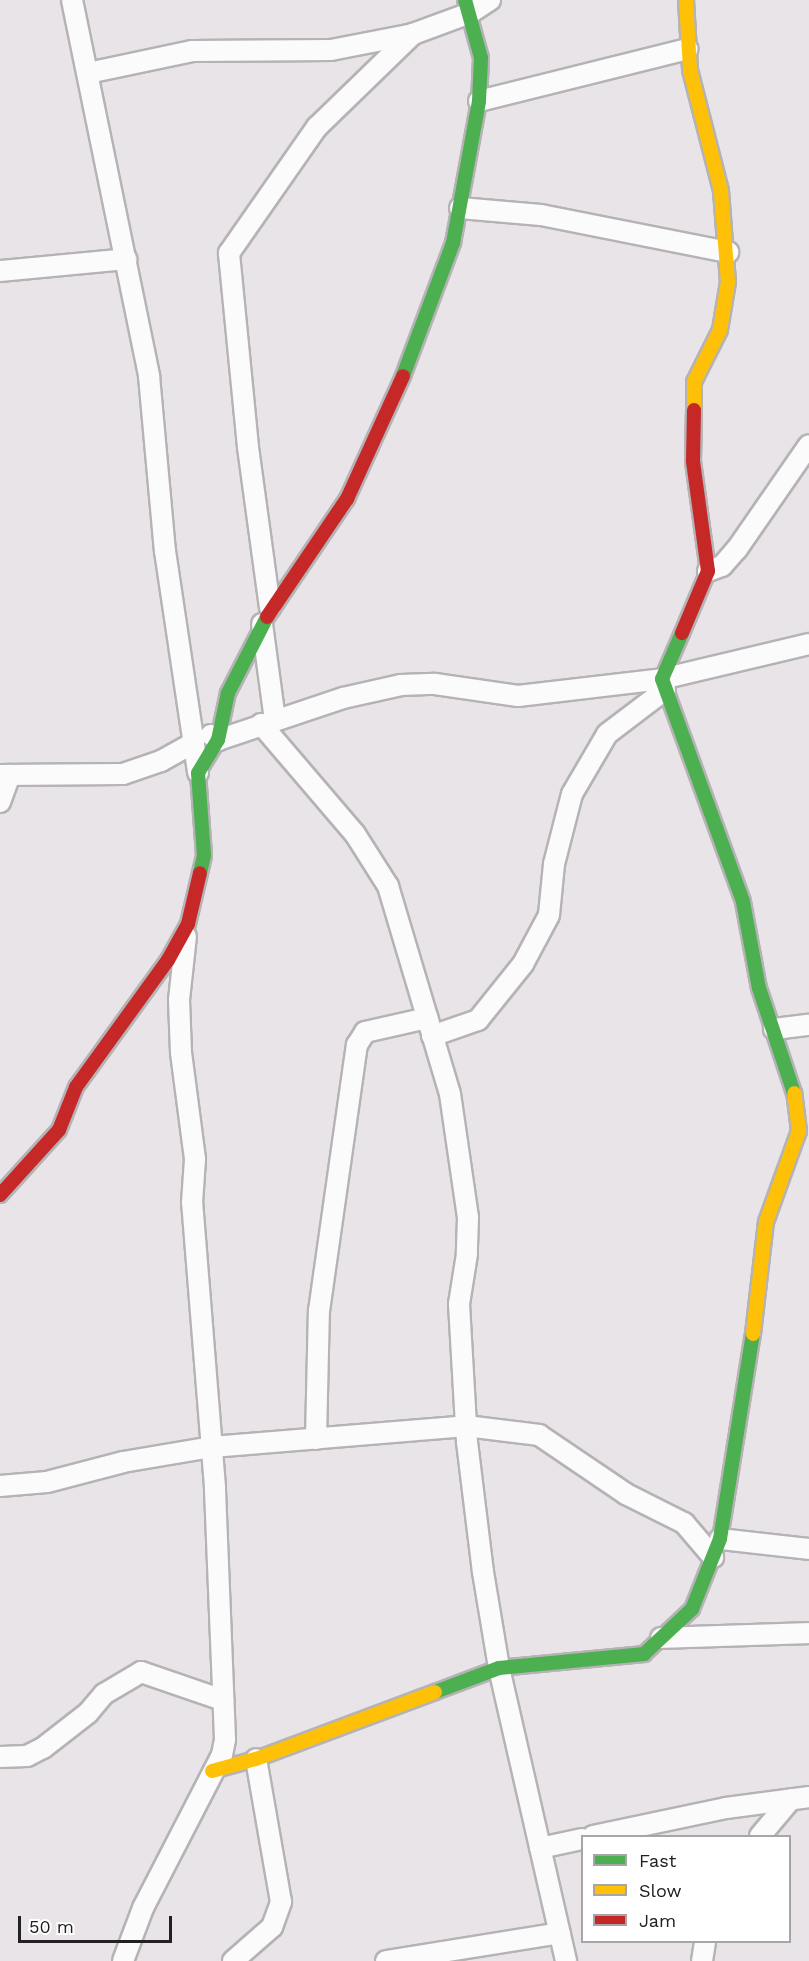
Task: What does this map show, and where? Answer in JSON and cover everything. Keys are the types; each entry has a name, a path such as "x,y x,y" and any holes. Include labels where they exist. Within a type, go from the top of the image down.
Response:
{"street":[{"path":"72,0 149,376 165,551 198,773 204,855 188,924 179,1000 181,1052 195,1159 192,1203 212,1447 225,1739 212,1771 143,1908 123,1961"},
{"path":"490,0 467,6 413,34 317,127 229,253 266,615 268,722 375,861 388,886 457,1124 468,1218 467,1254 459,1304 466,1426 499,1668 566,1961"},
{"path":"316,1438 319,1311 357,1046 365,1032 478,1020 523,964 549,915 554,864 572,794 607,734 663,684 708,571 708,550 693,461 694,382 720,330 728,252 721,191 688,48 686,0"},
{"path":"198,773 218,740 228,693 266,615 347,499 376,443 453,243 479,101 481,58 467,6"},
{"path":"88,74 192,51 302,53 413,34"},
{"path":"479,101 688,48"},
{"path":"459,208 541,215 728,252"},
{"path":"0,271 126,260"},
{"path":"708,571 722,566 737,549 809,445"},
{"path":"218,740 268,722 401,685 435,684 518,696 663,684 809,644"},
{"path":"212,1771 256,1759 499,1668 644,1654 692,1609 716,1548 748,1374 766,1222 799,1131 798,1105 759,988 743,902 663,684"},
{"path":"190,719 218,740"},
{"path":"0,802 5,775 123,774 161,760 194,743"},
{"path":"0,1195 58,1130 76,1087 168,960 188,924"},
{"path":"774,1029 809,1025"},
{"path":"0,1486 47,1482 123,1462 212,1447 466,1426 540,1436 631,1498 684,1523 716,1548 809,1549"},
{"path":"661,1638 809,1634"},
{"path":"0,1757 27,1756 43,1748 88,1713 104,1694 141,1671 223,1700"},
{"path":"233,1961 272,1927 282,1902 256,1759"},
{"path":"598,1835 726,1808 800,1798"},
{"path":"761,1835 800,1798"},
{"path":"540,1848 581,1839"},
{"path":"386,1961 560,1933"},
{"path":"702,1961 705,1943"}],"traffic: fast":[{"path":"403,376 453,243 479,101 481,58 465,0"},
{"path":"200,873 204,855 198,773 218,740 228,693 267,617"},
{"path":"682,633 662,679 743,902 759,988 794,1093"},
{"path":"435,1692 499,1668 644,1654 692,1609 720,1539 753,1334"}],"traffic: slow":[{"path":"686,0 690,70 721,191 728,282 720,330 694,382 694,410"},
{"path":"753,1334 766,1222 799,1131 794,1093"},
{"path":"212,1771 256,1759 435,1692"}],"traffic: jam":[{"path":"267,617 347,499 403,376"},
{"path":"682,633 708,571 693,461 694,410"},
{"path":"0,1195 59,1130 76,1087 168,960 188,924 200,873"}]}
